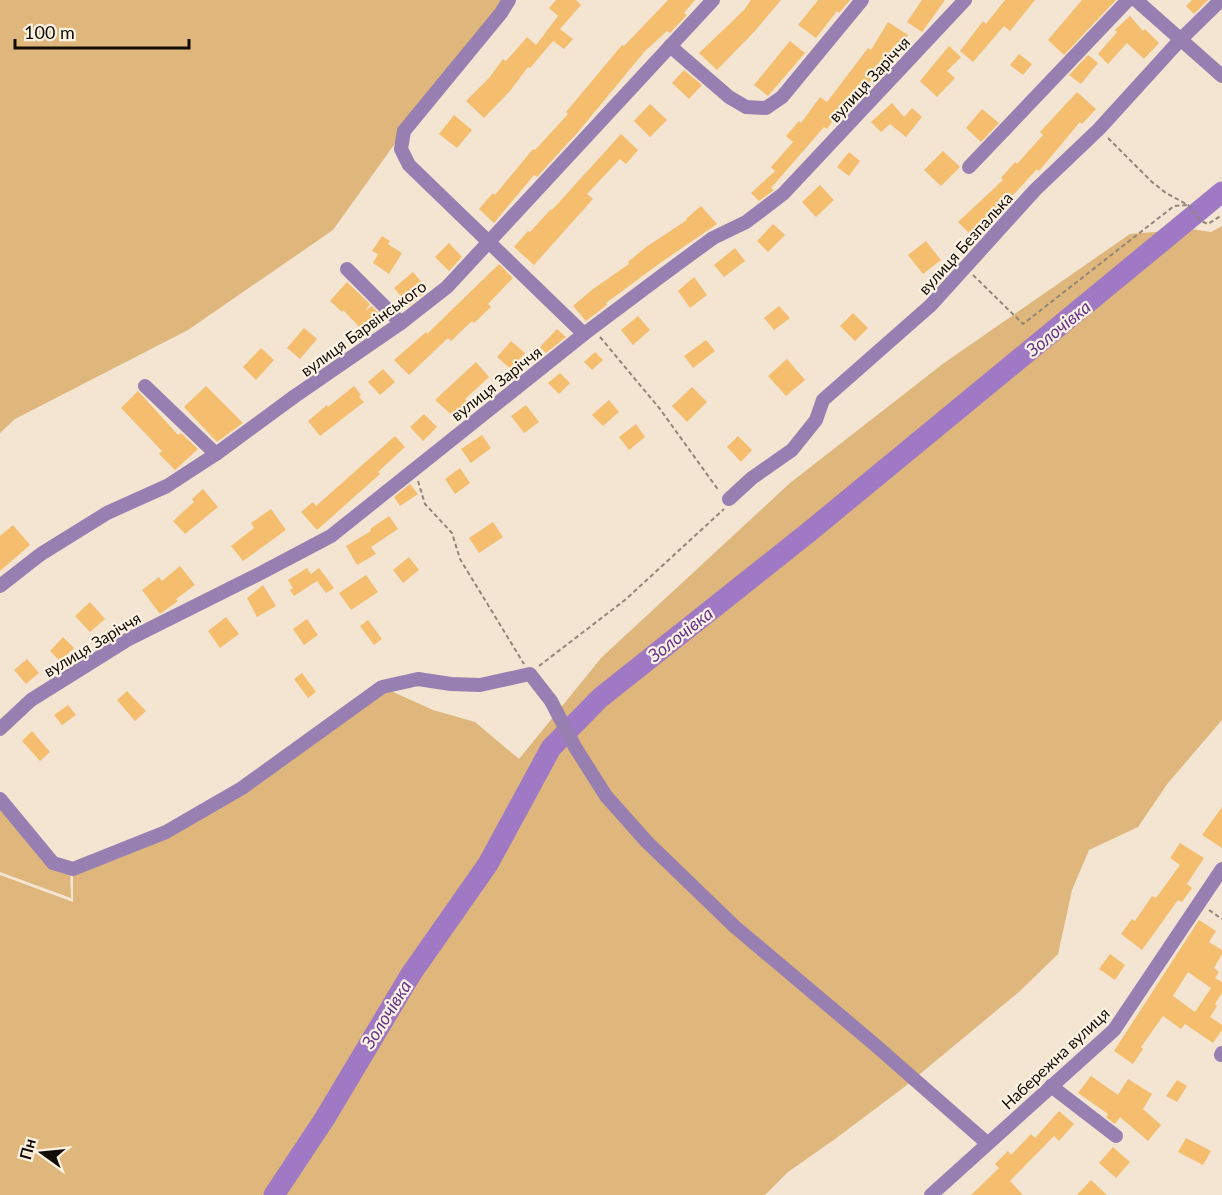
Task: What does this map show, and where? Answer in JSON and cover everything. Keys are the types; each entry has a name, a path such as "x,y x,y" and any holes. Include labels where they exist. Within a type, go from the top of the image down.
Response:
{"street":[{"path":"510,0 404,131 401,149 409,165 439,195 588,331"},
{"name":"вулиця Барвінського","path":"0,586 41,554 107,513 167,486 216,454 401,323 447,287 713,0"},
{"path":"670,46 729,97 746,107 766,108 782,97 862,0"},
{"name":"вулиця Заріччя","path":"0,729 31,700 127,639 331,536 588,331 713,238 746,222 783,194 965,0"},
{"path":"969,167 1128,0"},
{"path":"1136,0 1222,76"},
{"name":"вулиця Безпалька","path":"729,499 752,478 792,450 816,420 823,400 923,313 1035,190 1099,129 1179,40 1221,0"},
{"path":"347,269 401,323"},
{"path":"146,386 216,454"},
{"path":"0,799 53,863 73,868 166,832 242,788 382,687 418,679 480,685 530,674 551,701 575,747 606,796 646,842 734,926 987,1143"},
{"name":"Набережна вулиця","path":"931,1195 1114,1030 1222,869"},
{"path":"1051,1086 1116,1136"}],"path":[{"path":"1099,129 1152,182 1188,205 1201,221 1208,224 1222,215"},
{"path":"966,267 1023,324 1174,206 1188,205"},
{"path":"413,470 425,504 452,533 460,559 530,674 625,600 723,511 729,499 719,492 660,409 588,331"},
{"path":"1199,903 1222,919"}],"shaded area":[{"path":"0,0 504,0 404,131 333,230 188,330 15,419 0,433"},
{"path":"1222,226 1222,720 1168,783 1138,827 1089,850 1072,890 1058,954 1020,991 903,1088 788,1172 765,1195 0,1195 0,875 73,902 73,869 166,832 382,687 433,710 475,722 519,759 602,657 790,483 944,363 1130,234 1191,229 1211,232"},
{"path":"0,803 70,871 71,898 0,872"}],"building":[{"path":"556,0 576,0 581,5 560,29 573,39 564,49 553,41 484,118 466,101 489,78 503,59 506,61 527,37 536,45 558,16 549,8"},
{"path":"668,0 695,0 684,13 687,15 670,33 667,31 645,51 578,132 537,177 534,175 494,223 479,209 493,193 495,195 533,149 535,150 568,114 566,112 622,45 624,46"},
{"path":"751,0 781,0 717,70 699,53 744,10"},
{"path":"818,0 850,0 839,13 837,11 816,38 798,25"},
{"path":"922,0 945,0 922,32 907,22"},
{"path":"1005,0 1035,0 1010,31 1004,26 973,62 960,51 983,21 986,24"},
{"path":"1082,0 1116,0 1064,55 1048,40"},
{"path":"1192,0 1208,0 1194,14 1186,6"},
{"path":"1130,16 1143,31 1145,29 1159,43 1144,59 1127,43 1108,64 1098,54 1117,32 1115,30"},
{"path":"888,22 908,35 897,53 893,50 853,105 847,101 827,129 824,127 771,188 774,190 759,201 751,193 775,171 771,167 793,142 786,136 799,121 801,123 820,97 827,102 868,48 871,50"},
{"path":"790,41 805,53 768,96 754,85"},
{"path":"949,46 961,57 947,71 955,78 937,97 920,81"},
{"path":"1019,54 1032,64 1023,75 1010,65"},
{"path":"1088,55 1098,63 1081,84 1069,75"},
{"path":"684,70 702,85 689,99 672,83"},
{"path":"1077,92 1096,109 1082,124 1080,122 1039,171 1037,169 971,235 958,222 1003,180 1001,178 1043,135 1040,132"},
{"path":"892,103 904,117 912,108 922,117 906,137 890,124 881,132 871,122"},
{"path":"650,104 667,120 650,137 634,121"},
{"path":"982,109 999,123 981,142 966,128"},
{"path":"454,115 472,130 457,148 439,134"},
{"path":"621,134 638,150 626,164 620,159 587,194 593,199 534,265 514,247 552,210"},
{"path":"943,151 960,167 941,186 924,170"},
{"path":"849,152 860,161 849,176 837,167"},
{"path":"820,185 834,200 816,217 802,202"},
{"path":"701,206 717,224 660,263 606,303 607,305 586,321 573,306 629,264 628,262 646,247 687,220"},
{"path":"773,224 785,235 768,252 757,241"},
{"path":"382,236 390,241 388,244 402,253 389,274 373,263 378,254 372,251"},
{"path":"926,241 941,260 923,274 908,255"},
{"path":"449,243 462,257 449,271 435,257"},
{"path":"735,248 745,261 724,277 714,265"},
{"path":"499,264 513,278 488,304 491,307 451,341 448,338 409,375 394,360 426,332 427,334"},
{"path":"413,272 428,290 409,306 394,288"},
{"path":"694,277 707,295 690,308 678,291"},
{"path":"347,282 370,304 365,311 372,306 384,319 367,335 343,310 342,312 330,301"},
{"path":"779,306 790,318 774,330 764,318"},
{"path":"853,313 868,328 855,341 840,326"},
{"path":"638,316 650,330 633,345 621,330"},
{"path":"304,328 317,339 300,359 287,348"},
{"path":"557,329 566,337 546,353 540,347"},
{"path":"706,340 715,351 693,368 684,356"},
{"path":"511,341 525,353 511,369 497,357"},
{"path":"261,348 274,360 256,380 243,367"},
{"path":"595,352 603,360 592,370 584,362"},
{"path":"787,359 805,380 786,396 768,376"},
{"path":"476,362 489,377 465,399 467,401 453,416 435,400"},
{"path":"383,369 395,382 380,395 368,382"},
{"path":"560,373 570,383 559,394 548,383"},
{"path":"206,386 243,423 217,442 184,407"},
{"path":"354,386 364,402 320,436 308,421"},
{"path":"692,387 707,402 687,422 672,406"},
{"path":"138,391 178,435 181,433 198,449 175,470 159,454 162,451 121,408"},
{"path":"609,400 619,412 603,426 592,415"},
{"path":"526,405 539,422 524,433 511,416"},
{"path":"424,414 437,427 423,441 410,427"},
{"path":"636,424 645,437 629,450 619,437"},
{"path":"482,435 491,448 471,463 461,449"},
{"path":"395,436 405,447 378,472 380,474 317,530 301,512 313,502 316,506"},
{"path":"738,436 752,450 741,462 727,447"},
{"path":"460,468 470,483 455,494 445,479"},
{"path":"410,484 418,494 400,506 394,497"},
{"path":"203,489 218,507 185,534 173,521 194,502 192,499"},
{"path":"271,509 286,530 243,561 231,546 254,528 251,523"},
{"path":"389,516 398,529 371,547 376,554 357,565 346,546 371,531 370,529"},
{"path":"493,522 503,537 479,553 469,538"},
{"path":"13,525 30,545 0,571 0,536"},
{"path":"409,557 419,570 403,583 393,570"},
{"path":"180,566 195,585 160,614 142,590 159,577 162,581"},
{"path":"307,568 311,574 319,568 334,588 326,593 317,581 294,596 290,590 293,588 288,580"},
{"path":"366,575 378,592 351,610 339,593"},
{"path":"263,585 276,606 257,617 247,598"},
{"path":"90,602 105,619 90,632 75,616"},
{"path":"226,617 239,634 220,648 208,631"},
{"path":"307,619 318,635 304,645 293,629"},
{"path":"368,620 382,639 374,645 360,626"},
{"path":"63,637 74,648 60,661 50,651"},
{"path":"27,659 39,673 26,684 14,670"},
{"path":"302,673 316,692 308,698 294,679"},
{"path":"127,691 146,711 135,721 117,700"},
{"path":"68,705 76,715 62,725 54,715"},
{"path":"32,731 50,752 40,761 22,741"},
{"path":"1222,807 1222,848 1202,835"},
{"path":"1180,843 1204,858 1187,884 1192,888 1182,902 1178,900 1142,950 1121,934 1132,919 1135,921 1152,896 1156,898 1180,865 1170,858"},
{"path":"1199,920 1216,931 1209,942 1222,950 1214,968 1219,972 1215,978 1222,982 1222,993 1210,1017 1222,1025 1222,1030 1213,1043 1185,1024 1181,1029 1163,1016 1141,1047 1143,1049 1133,1064 1114,1051","holes":["1188,972 1211,988 1195,1012 1173,996"]},
{"path":"1110,954 1125,965 1115,980 1099,969"},
{"path":"1091,1076 1118,1095 1128,1079 1152,1094 1143,1109 1161,1125 1148,1141 1120,1117 1115,1124 1106,1117 1108,1114 1078,1093"},
{"path":"1177,1080 1187,1086 1177,1102 1166,1096"},
{"path":"1059,1111 1074,1124 1059,1141 1054,1136 1010,1181 1023,1195 971,1195 999,1168 995,1164 1008,1151 1011,1155 1031,1134 1035,1138"},
{"path":"1186,1138 1211,1151 1203,1165 1178,1152"},
{"path":"1113,1147 1130,1162 1116,1178 1099,1163"},
{"path":"1091,1180 1107,1195 1077,1195"}],"waterway":[{"name":"Золочівка","path":"274,1195 325,1118 411,974 488,864 551,748 600,698 809,532 1222,192"}]}
